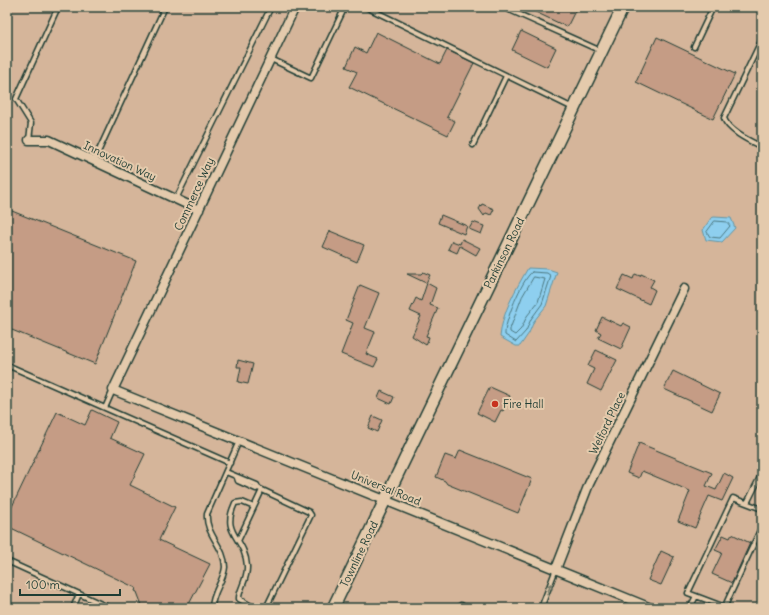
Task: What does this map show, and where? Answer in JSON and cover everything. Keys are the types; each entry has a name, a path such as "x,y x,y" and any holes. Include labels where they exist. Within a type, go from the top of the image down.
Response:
{"main road":[{"name":"Parkinson Road","path":"385,499 623,7"},
{"name":"Townline Road","path":"333,608 385,499"}],"street":[{"name":"Commerce Way","path":"113,390 271,59 293,8"},
{"name":"Innovation Way","path":"29,140 49,140 199,210"},
{"name":"Welford Place","path":"556,569 589,484 684,289"},
{"name":"Universal Road","path":"113,390 240,440 651,608"}],"lane":[{"path":"29,140 31,123 16,99 58,7"},
{"path":"94,161 165,7"},
{"path":"176,199 271,7"},
{"path":"271,59 311,78 345,7"},
{"path":"366,7 574,109"},
{"path":"503,7 601,52"},
{"path":"694,47 713,7"},
{"path":"762,39 724,118 728,125 762,147"},
{"path":"473,145 506,76"},
{"path":"7,365 230,463"},
{"path":"105,408 113,390"},
{"path":"212,608 216,589 223,576 225,568 222,552 207,520 207,514 240,440"},
{"path":"226,472 237,478 238,481 256,489 260,489 309,512 310,515 266,608"},
{"path":"747,503 762,473"},
{"path":"238,541 254,507 260,489"},
{"path":"762,509 733,498 688,593 724,608 762,526"},
{"path":"254,507 238,501 235,503 230,513 229,523 244,552 247,565 246,581 239,599 255,608"},
{"path":"7,561 110,608"},
{"path":"541,608 556,569"},
{"path":"73,608 80,594"},
{"path":"690,608 696,596"},
{"path":"460,608 461,605 467,608"}],"shaded area":[{"path":"7,7 762,7 762,608 7,608"}],"water":[{"path":"711,218 731,218 735,228 722,242 706,240 703,230"},
{"path":"528,268 548,269 557,272 546,306 534,321 529,333 520,346 516,346 500,337 501,328 510,301"}],"building":[{"path":"525,7 577,7 567,27"},
{"path":"521,31 556,48 547,67 512,50"},
{"path":"376,32 440,64 447,50 474,63 447,117 455,121 448,135 349,87 357,72 346,67 355,47 366,53"},
{"path":"657,37 735,74 713,119 636,82"},
{"path":"482,204 494,209 491,215 486,213 484,216 479,209"},
{"path":"7,209 136,261 95,364 7,328"},
{"path":"441,215 467,226 464,234 438,223"},
{"path":"473,222 484,226 481,234 469,229"},
{"path":"330,231 364,245 357,262 323,247"},
{"path":"462,239 480,248 476,255 460,246 457,253 448,249 452,241 460,244"},
{"path":"423,272 430,275 426,283 407,274 421,274"},
{"path":"635,274 640,276 641,274 654,280 650,287 655,290 649,304 617,289 624,275 633,279"},
{"path":"427,283 436,288 430,305 438,308 426,336 429,337 426,345 412,336 421,316 410,311 416,298 421,301"},
{"path":"360,285 379,293 365,328 375,332 366,354 378,359 374,367 341,354 353,323 346,320"},
{"path":"602,317 621,326 623,323 631,327 621,349 598,338 601,333 596,330"},
{"path":"596,350 617,360 601,391 587,384 594,369 588,366"},
{"path":"238,360 253,364 248,384 238,382 241,367 237,367"},
{"path":"673,371 720,394 712,411 664,389"},
{"name":"Fire Hall","path":"490,387 510,396 503,411 501,410 495,422 477,413"},
{"path":"381,391 394,397 391,404 378,398"},
{"path":"92,410 117,422 110,438 145,454 130,485 175,507 159,540 210,564 187,608 143,608 137,592 135,591 136,588 7,526 7,517 57,412 85,425"},
{"path":"373,416 382,420 377,432 368,428"},
{"path":"639,443 712,473 706,486 716,490 724,473 733,478 722,501 709,496 695,528 678,521 690,491 642,471 639,478 627,473"},
{"path":"460,450 532,479 518,513 447,484 445,481 436,477 445,455 456,459"},
{"path":"732,534 750,543 732,583 712,574 722,553 715,550 723,535 730,538"},
{"path":"661,551 674,557 661,585 648,580"}],"place":[{"name":"Fire Hall","path":"495,404"}]}
